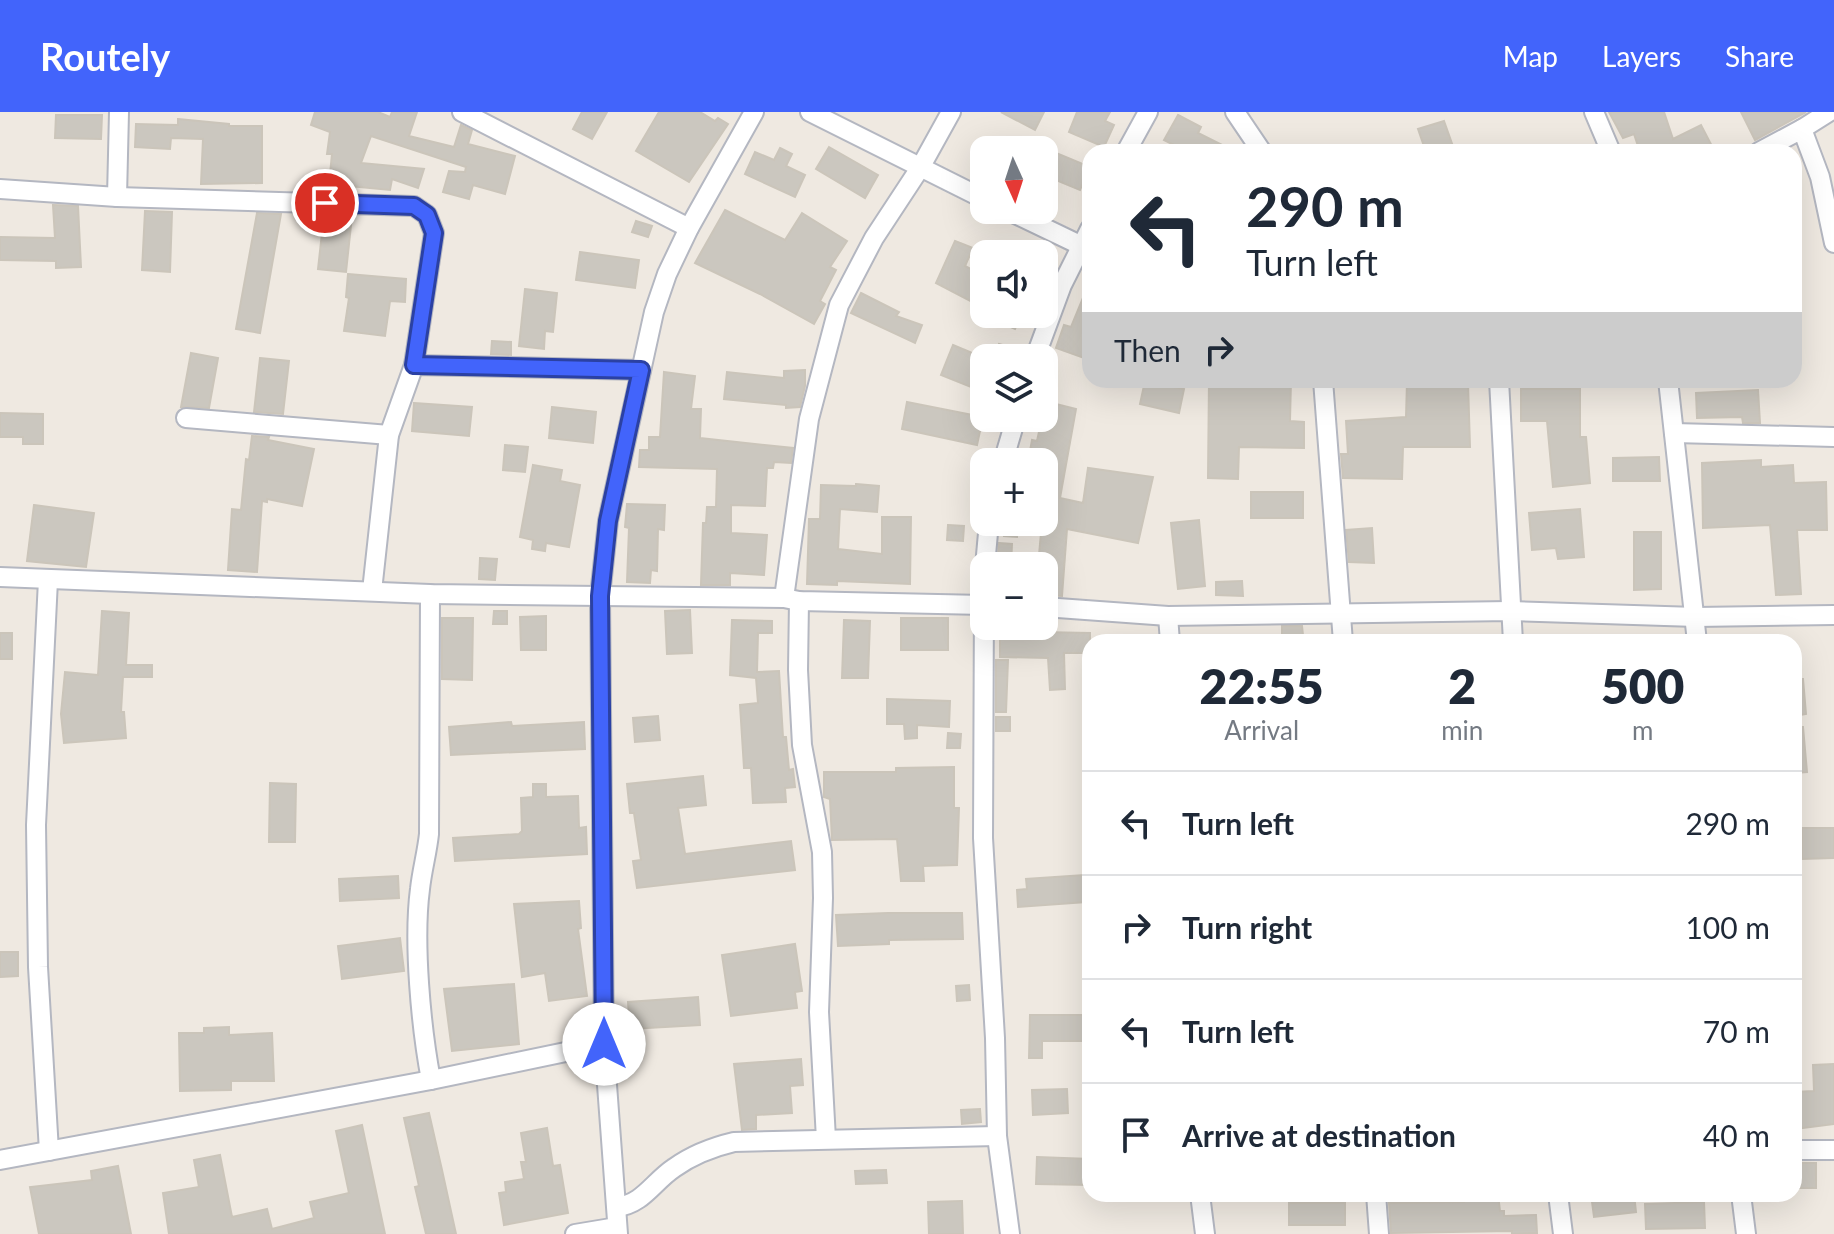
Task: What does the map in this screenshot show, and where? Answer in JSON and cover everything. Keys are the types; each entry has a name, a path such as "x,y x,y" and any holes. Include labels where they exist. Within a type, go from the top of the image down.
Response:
{"street":[{"path":"117,197 119,112"},
{"path":"462,112 689,228"},
{"path":"575,1234 618,1230 604,1044 600,596 608,521 654,312 667,274 754,112"},
{"path":"810,112 970,192"},
{"path":"826,1139 819,1012 822,852 802,745 792,599 809,419 839,305 874,238 920,168 951,112"},
{"path":"1130,144 1148,112"},
{"path":"1235,112 1257,144"},
{"path":"1594,112 1608,144"},
{"path":"1774,144 1829,112"},
{"path":"1802,129 1820,177 1834,243"},
{"path":"0,189 117,197 414,206 427,215 434,233 414,365 389,435 372,591"},
{"path":"1046,224 1082,237"},
{"path":"1040,344 1062,285 1082,246"},
{"path":"414,365 641,370"},
{"path":"1324,388 1342,634"},
{"path":"1499,388 1512,634"},
{"path":"1669,388 1697,634"},
{"path":"186,418 389,435"},
{"path":"1674,433 1834,437"},
{"path":"0,577 430,594 970,605"},
{"path":"48,580 36,825 38,967 49,1151"},
{"path":"430,594 429,834 420,888 419,951 431,1080"},
{"path":"1058,608 1168,616 1510,611 1696,617 1834,615"},
{"path":"1168,616 1169,634"},
{"path":"984,640 983,838 995,1038 997,1136 1010,1234"},
{"path":"0,1160 431,1080 604,1044"},
{"path":"617,1207 630,1205 642,1198 677,1165 734,1142 997,1136"},
{"path":"1802,1150 1834,1150"},
{"path":"1201,1202 1205,1234"},
{"path":"1377,1202 1379,1234"},
{"path":"1559,1202 1563,1234"},
{"path":"1742,1202 1746,1234"}],"building":[{"path":"315,112 378,112 390,117 392,112 417,112 409,136 454,147 461,125 472,130 468,144 515,156 505,194 473,185 469,199 443,192 449,171 465,172 466,167 371,136 361,163 424,169 418,188 392,179 390,190 329,184 332,154 327,154 330,132 311,125"},
{"path":"582,112 607,112 592,139 573,129"},
{"path":"659,112 700,112 728,124 689,182 636,151"},
{"path":"1001,112 1044,112 1035,130"},
{"path":"1077,112 1110,112 1105,121 1114,125 1105,144 1097,144 1069,132"},
{"path":"1609,112 1664,112 1673,139 1701,125 1711,144 1637,144 1634,134 1623,138"},
{"path":"1741,112 1806,112 1755,140"},
{"path":"56,115 102,115 101,139 55,138"},
{"path":"1178,115 1201,127 1198,133 1220,144 1172,144 1164,140"},
{"path":"178,119 229,126 262,126 262,183 201,184 203,139 171,138 170,149 135,147 136,124 178,125"},
{"path":"1444,121 1452,144 1423,144 1418,129"},
{"path":"829,147 878,175 865,198 816,169"},
{"path":"780,148 792,154 786,166 805,175 795,197 745,174 755,152 774,160"},
{"path":"1058,154 1082,164 1080,190 1058,181"},
{"path":"53,205 78,206 81,267 56,268 56,261 0,260 0,237 55,238"},
{"path":"725,210 785,240 802,213 847,241 830,267 836,270 820,301 825,304 814,324 695,263"},
{"path":"145,211 172,212 170,272 142,270"},
{"path":"257,213 281,214 260,333 236,329"},
{"path":"324,215 352,216 346,272 318,269"},
{"path":"636,221 652,226 648,237 632,232"},
{"path":"955,241 970,247 965,266 970,269 970,301 936,283"},
{"path":"580,252 639,260 635,288 576,280"},
{"path":"348,274 406,279 405,302 390,301 385,336 344,331 349,298 346,297"},
{"path":"525,289 557,293 553,332 545,331 544,349 519,346"},
{"path":"861,293 899,312 896,316 922,325 915,343 851,313"},
{"path":"1082,300 1082,357 1058,349 1064,325 1071,327"},
{"path":"492,341 511,342 511,355 491,354"},
{"path":"953,345 970,352 970,387 941,375"},
{"path":"191,353 218,358 209,408 181,407"},
{"path":"260,358 289,361 283,414 254,412"},
{"path":"805,370 800,407 786,408 786,405 724,399 727,372 784,378 784,371"},
{"path":"664,372 695,376 691,409 701,409 700,438 793,448 791,463 774,462 773,468 767,468 765,506 731,505 731,533 767,535 764,575 730,573 730,585 701,585 703,523 706,523 707,507 716,507 717,469 639,467 640,450 649,450 649,437 660,437"},
{"path":"1143,388 1184,389 1179,413 1140,404"},
{"path":"1209,388 1291,388 1290,421 1304,422 1304,448 1239,447 1238,479 1208,478"},
{"path":"1407,388 1468,388 1470,447 1403,447 1402,479 1343,478 1341,454 1348,454 1346,421 1406,417"},
{"path":"1521,389 1580,389 1580,437 1586,437 1590,483 1553,487 1547,421 1521,421"},
{"path":"1758,390 1760,423 1743,423 1742,417 1697,418 1696,393"},
{"path":"907,402 970,414 970,432 980,432 977,445 902,429"},
{"path":"414,403 472,407 469,436 412,431"},
{"path":"1058,404 1076,409 1060,498 1083,503 1088,468 1153,477 1138,543 1067,529 1062,596 1058,596 1058,552 1039,552 1041,536 1058,536 1058,448 1031,448 1032,440 1037,441 1039,432 1058,432"},
{"path":"552,407 596,412 593,443 549,438"},
{"path":"0,413 43,414 43,444 23,444 23,437 0,437"},
{"path":"252,436 269,437 268,440 314,449 302,506 267,499 267,502 262,501 257,572 228,570 232,509 241,510 246,459 249,460"},
{"path":"505,445 528,447 525,472 503,470"},
{"path":"1659,457 1660,481 1613,481 1613,458"},
{"path":"1761,460 1761,467 1793,465 1794,483 1826,482 1827,530 1797,530 1801,594 1776,595 1770,525 1703,528 1702,463"},
{"path":"533,465 562,470 560,481 580,485 569,547 546,543 545,551 532,549 533,540 520,537"},
{"path":"821,485 879,486 877,512 840,509 838,549 882,554 882,517 911,517 910,584 837,581 837,585 807,584 809,519 820,519"},
{"path":"1251,492 1303,492 1303,518 1251,518"},
{"path":"627,504 665,505 664,530 658,529 657,571 651,570 650,583 627,582"},
{"path":"34,505 94,513 86,567 27,561"},
{"path":"1580,509 1584,557 1558,559 1556,548 1532,550 1529,513"},
{"path":"1199,520 1205,586 1178,589 1171,523"},
{"path":"948,525 964,526 963,541 947,540"},
{"path":"1372,528 1374,563 1349,562 1346,530"},
{"path":"1634,532 1661,532 1661,589 1634,590"},
{"path":"999,543 1012,544 1012,552 998,552"},
{"path":"480,558 497,559 495,580 479,579"},
{"path":"1242,581 1243,596 1216,595 1216,582"},
{"path":"690,610 692,653 667,654 665,611"},
{"path":"102,611 129,613 126,665 152,665 152,677 123,677 121,712 124,712 126,738 64,743 61,714 65,672 98,675"},
{"path":"494,611 507,611 507,624 493,624"},
{"path":"546,616 546,650 521,650 520,617"},
{"path":"442,618 473,618 472,680 442,679"},
{"path":"901,618 948,618 948,650 901,650"},
{"path":"732,620 772,621 772,633 758,633 757,672 779,671 783,737 786,737 789,770 793,769 795,787 785,788 786,802 753,803 751,768 744,768 740,705 758,703 756,678 730,675"},
{"path":"844,620 870,621 868,678 842,678"},
{"path":"1282,626 1302,626 1303,634 1282,634"},
{"path":"1058,632 1090,633 1082,634 1082,653 1064,653 1065,689 1050,690 1048,658 1000,657 1000,640 1058,640"},
{"path":"0,633 12,633 12,659 0,659"},
{"path":"996,660 1008,660 1006,712 996,712"},
{"path":"1802,679 1803,679 1806,714 1802,715"},
{"path":"887,699 950,701 949,727 917,725 917,738 905,739 904,724 887,724"},
{"path":"658,716 660,740 635,742 633,718"},
{"path":"996,717 1010,717 1010,731 996,731"},
{"path":"511,722 512,726 584,722 585,749 451,755 449,727"},
{"path":"1802,727 1803,727 1807,772 1802,772"},
{"path":"948,733 961,734 960,748 947,748"},
{"path":"954,767 954,808 959,808 957,865 923,866 924,881 901,881 897,839 832,840 830,799 824,797 824,772 896,772 896,768"},
{"path":"703,776 706,805 678,808 685,854 791,841 795,870 637,888 633,861 641,860 627,784"},
{"path":"270,783 296,784 295,842 269,842"},
{"path":"533,784 546,784 546,797 578,796 579,828 586,827 587,854 455,861 453,838 519,834 522,831 521,798 533,797"},
{"path":"1802,828 1834,828 1834,858 1802,859"},
{"path":"1082,875 1082,902 1018,907 1017,890 1027,889 1026,879"},
{"path":"398,876 399,898 340,901 339,879"},
{"path":"579,901 581,928 578,929 587,996 549,1001 545,973 522,977 514,904"},
{"path":"962,913 963,939 889,940 889,944 838,946 836,915"},
{"path":"400,938 404,971 342,979 338,946"},
{"path":"795,944 802,991 795,992 797,1008 731,1016 722,955"},
{"path":"0,952 18,952 18,976 0,977"},
{"path":"514,984 519,1044 452,1051 444,989"},
{"path":"969,985 970,1000 957,1001 956,986"},
{"path":"698,997 700,1025 630,1029 628,1002"},
{"path":"1030,1015 1082,1015 1082,1041 1042,1041 1042,1058 1029,1058"},
{"path":"229,1027 229,1035 272,1033 274,1081 231,1081 231,1090 180,1091 179,1033 204,1033 204,1028"},
{"path":"801,1059 803,1085 790,1086 792,1113 756,1115 756,1129 742,1130 734,1064"},
{"path":"1834,1064 1834,1124 1802,1128 1802,1092 1814,1091 1813,1065"},
{"path":"1067,1089 1068,1113 1033,1115 1032,1090"},
{"path":"980,1109 981,1122 962,1124 961,1110"},
{"path":"429,1113 456,1234 426,1234 415,1187 419,1186 404,1118"},
{"path":"362,1125 385,1234 169,1234 163,1193 199,1187 194,1160 220,1155 232,1217 267,1209 272,1229 314,1218 310,1202 349,1193 336,1131"},
{"path":"547,1128 553,1166 560,1165 568,1213 504,1225 499,1193 506,1192 505,1182 524,1179 521,1162 526,1162 521,1133"},
{"path":"1037,1157 1082,1159 1082,1185 1036,1184"},
{"path":"1802,1163 1816,1163 1816,1188 1802,1188"},
{"path":"118,1166 131,1234 39,1234 30,1187 92,1180 91,1171"},
{"path":"886,1170 887,1183 856,1184 855,1171"},
{"path":"962,1201 963,1234 929,1234 928,1202"},
{"path":"1499,1202 1504,1216 1536,1215 1537,1233 1391,1233 1389,1203"},
{"path":"1592,1202 1635,1202 1636,1212 1594,1217"},
{"path":"1704,1202 1705,1228 1646,1229 1645,1204"},
{"path":"1289,1203 1345,1203 1345,1225 1289,1225"}],"route":[{"path":"325,203 414,206 427,215 434,233 414,365 641,370 608,521 600,596 604,1044"}]}
